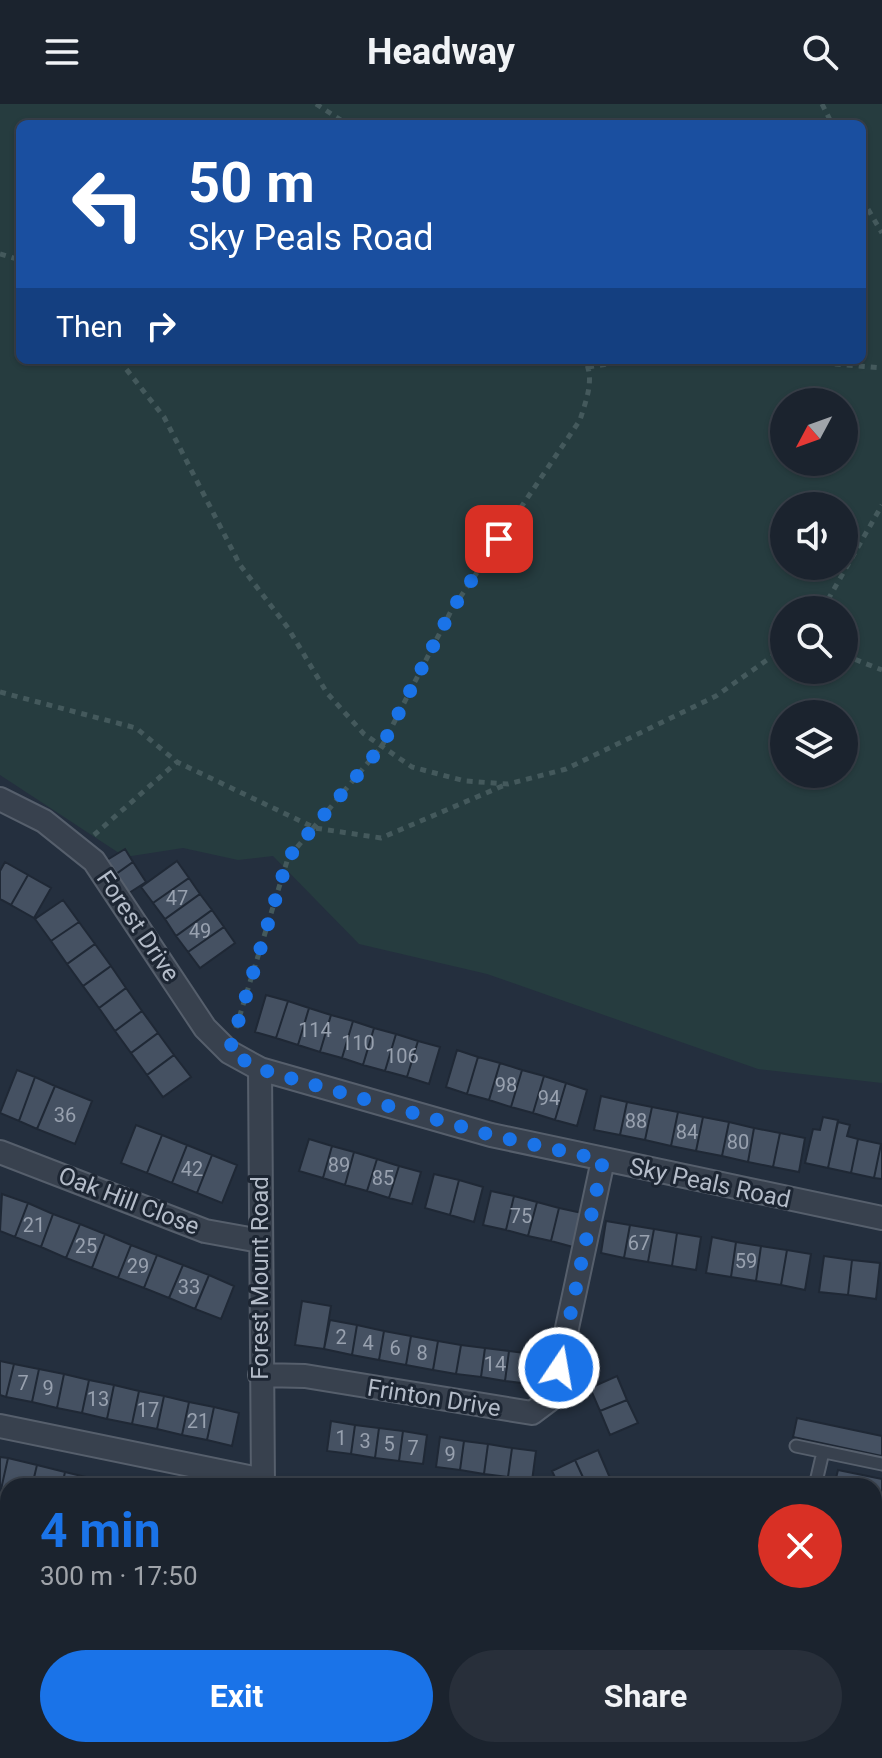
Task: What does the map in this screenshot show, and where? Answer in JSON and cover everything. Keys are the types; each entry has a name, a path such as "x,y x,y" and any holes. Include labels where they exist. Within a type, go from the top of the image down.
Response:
{"street":[{"name":"Forest Drive","path":"0,799 44,821 94,861 205,1028 229,1052 260,1069"},
{"name":"Sky Peals Road","path":"260,1069 491,1135 882,1218"},
{"name":"Forest Mount Road","path":"260,1069 263,1478"},
{"name":"Oak Hill Close","path":"0,1152 205,1231 260,1241"},
{"name":"Frinton Drive","path":"260,1375 305,1376 532,1413 552,1398 603,1160"},
{"path":"0,1426 240,1478"}],"lane":[{"path":"796,1446 882,1464"},
{"path":"817,1478 823,1452"}],"path":[{"path":"316,104 341,120"},
{"path":"866,206 882,233"},
{"path":"122,364 164,417 240,565 288,628 327,693 364,734 412,767 465,781 508,784"},
{"path":"229,1052 288,858 382,746 451,611 580,420 589,389 587,364"},
{"path":"588,367 607,364"},
{"path":"834,364 882,368"},
{"path":"830,596 882,505"},
{"path":"0,692 136,728 177,762 315,828 381,838 508,784 566,769 716,696 770,658"},
{"path":"858,661 882,670"},
{"path":"79,849 177,762"}],"green space":[{"path":"0,104 882,104 882,1083 758,1069 487,974 359,944 273,856 238,860 183,848 125,857 0,775"}],"building":[{"path":"125,849 133,862 116,874 107,860"},
{"path":"177,861 189,878 153,903 141,887"},
{"path":"5,862 28,875 11,905 0,899 0,871"},
{"path":"133,862 146,882 129,893 116,874"},
{"path":"28,875 51,888 34,918 11,905"},
{"path":"189,878 200,894 165,919 153,903"},
{"path":"200,894 212,910 176,936 165,919"},
{"path":"63,900 79,922 51,941 35,919"},
{"path":"212,910 224,927 188,952 176,936"},
{"path":"79,922 95,944 67,964 51,941"},
{"path":"224,927 235,943 200,968 188,952"},
{"path":"95,944 111,966 83,986 67,964"},
{"path":"111,966 126,988 99,1008 83,986"},
{"path":"126,988 142,1011 115,1031 99,1008"},
{"path":"266,995 288,1001 276,1038 255,1032"},
{"path":"288,1001 309,1008 298,1045 276,1038"},
{"path":"309,1008 331,1015 320,1052 298,1045"},
{"path":"142,1011 158,1033 131,1053 115,1031"},
{"path":"331,1015 353,1021 342,1058 320,1052"},
{"path":"353,1021 374,1028 363,1065 342,1058"},
{"path":"374,1028 396,1034 385,1071 363,1065"},
{"path":"158,1033 174,1055 147,1075 131,1053"},
{"path":"396,1034 418,1041 407,1077 385,1071"},
{"path":"418,1041 440,1047 429,1084 407,1077"},
{"path":"457,1050 478,1057 467,1094 446,1087"},
{"path":"174,1055 191,1077 163,1097 147,1075"},
{"path":"478,1057 500,1063 489,1100 467,1094"},
{"path":"500,1063 522,1070 511,1107 489,1100"},
{"path":"17,1070 35,1077 19,1121 0,1113"},
{"path":"522,1070 544,1076 533,1113 511,1107"},
{"path":"544,1076 566,1083 555,1120 533,1113"},
{"path":"35,1077 55,1086 37,1129 19,1121"},
{"path":"566,1083 587,1090 577,1126 555,1120"},
{"path":"55,1086 92,1101 75,1144 37,1129"},
{"path":"601,1096 627,1102 620,1135 594,1130"},
{"path":"627,1102 652,1107 645,1140 620,1135"},
{"path":"652,1107 678,1112 671,1146 645,1140"},
{"path":"678,1112 703,1117 696,1151 671,1146"},
{"path":"703,1117 729,1122 722,1156 696,1151"},
{"path":"823,1117 838,1120 828,1168 805,1163 813,1129 820,1130"},
{"path":"729,1122 754,1128 748,1162 722,1156"},
{"path":"838,1122 850,1125 847,1136 858,1139 851,1173 828,1168"},
{"path":"136,1125 162,1135 147,1173 121,1163"},
{"path":"754,1128 780,1133 773,1167 748,1162"},
{"path":"780,1133 805,1138 799,1172 773,1167"},
{"path":"162,1135 187,1145 172,1183 147,1173"},
{"path":"309,1139 332,1146 323,1178 299,1171"},
{"path":"858,1139 881,1144 874,1178 851,1173"},
{"path":"882,1144 882,1179 874,1178"},
{"path":"187,1145 212,1155 197,1193 172,1183"},
{"path":"332,1146 354,1152 345,1185 323,1178"},
{"path":"354,1152 377,1159 367,1191 345,1185"},
{"path":"212,1155 237,1165 222,1203 197,1193"},
{"path":"377,1159 399,1166 389,1198 367,1191"},
{"path":"399,1166 421,1172 412,1204 389,1198"},
{"path":"434,1174 459,1180 450,1215 425,1208"},
{"path":"459,1180 483,1187 474,1222 450,1215"},
{"path":"491,1191 514,1196 506,1230 483,1225"},
{"path":"2,1194 28,1203 15,1237 0,1231"},
{"path":"514,1196 537,1202 528,1236 506,1230"},
{"path":"537,1202 559,1208 551,1241 528,1236"},
{"path":"28,1203 53,1214 41,1247 15,1237"},
{"path":"559,1208 582,1213 573,1247 551,1241"},
{"path":"53,1214 80,1224 66,1258 41,1247"},
{"path":"606,1221 630,1225 624,1258 601,1253"},
{"path":"80,1224 105,1234 92,1268 66,1258"},
{"path":"630,1225 654,1229 648,1262 624,1258"},
{"path":"654,1229 677,1233 672,1266 648,1262"},
{"path":"677,1233 701,1237 696,1270 672,1266"},
{"path":"105,1234 131,1245 118,1278 92,1268"},
{"path":"712,1237 736,1242 731,1277 706,1273"},
{"path":"736,1242 761,1246 756,1281 731,1277"},
{"path":"131,1245 157,1255 144,1288 118,1278"},
{"path":"761,1246 787,1250 781,1285 756,1281"},
{"path":"787,1250 811,1254 805,1290 781,1285"},
{"path":"157,1255 183,1265 169,1298 144,1288"},
{"path":"824,1256 852,1260 848,1295 819,1292"},
{"path":"852,1260 880,1263 876,1299 848,1295"},
{"path":"183,1265 209,1275 195,1309 169,1298"},
{"path":"209,1275 234,1286 221,1319 195,1309"},
{"path":"302,1301 331,1306 324,1349 295,1345"},
{"path":"330,1320 357,1325 352,1355 324,1349"},
{"path":"357,1325 384,1331 379,1360 352,1355"},
{"path":"384,1331 411,1336 406,1365 379,1360"},
{"path":"411,1336 438,1341 433,1370 406,1365"},
{"path":"438,1341 461,1345 456,1374 433,1370"},
{"path":"461,1345 485,1348 481,1377 456,1374"},
{"path":"485,1348 509,1351 505,1381 481,1377"},
{"path":"509,1351 533,1354 529,1384 505,1381"},
{"path":"0,1361 14,1364 6,1397 0,1395"},
{"path":"14,1364 39,1369 32,1402 6,1397"},
{"path":"39,1369 64,1374 57,1408 32,1402"},
{"path":"64,1374 89,1380 82,1413 57,1408"},
{"path":"617,1376 627,1400 600,1411 590,1388"},
{"path":"89,1380 114,1385 107,1419 82,1413"},
{"path":"114,1385 139,1391 132,1424 107,1419"},
{"path":"139,1391 164,1396 157,1429 132,1424"},
{"path":"164,1396 189,1402 182,1435 157,1429"},
{"path":"627,1400 638,1423 610,1435 600,1411"},
{"path":"189,1402 214,1407 207,1440 182,1435"},
{"path":"214,1407 239,1413 232,1446 207,1440"},
{"path":"797,1418 882,1436 882,1456 793,1437"},
{"path":"331,1421 355,1425 351,1454 327,1451"},
{"path":"355,1425 379,1428 375,1458 351,1454"},
{"path":"379,1428 403,1431 399,1461 375,1458"},
{"path":"403,1431 427,1435 423,1464 399,1461"},
{"path":"440,1437 464,1441 460,1470 436,1467"},
{"path":"464,1441 488,1444 484,1474 460,1470"},
{"path":"488,1444 512,1448 508,1477 484,1474"},
{"path":"512,1448 536,1451 532,1478 508,1477"},
{"path":"598,1450 610,1478 583,1478 575,1460"},
{"path":"0,1457 8,1458 4,1478 0,1478"},
{"path":"8,1458 37,1465 34,1478 4,1478"},
{"path":"575,1460 583,1478 555,1478 552,1471"},
{"path":"37,1465 65,1472 64,1478 34,1478"},
{"path":"838,1470 877,1478 836,1478"},
{"path":"65,1472 90,1478 64,1478"}],"route":[{"path":"499,539 451,611 382,746 335,806 288,858 229,1052 260,1069 290,1078 491,1135 603,1160 559,1368"}]}
